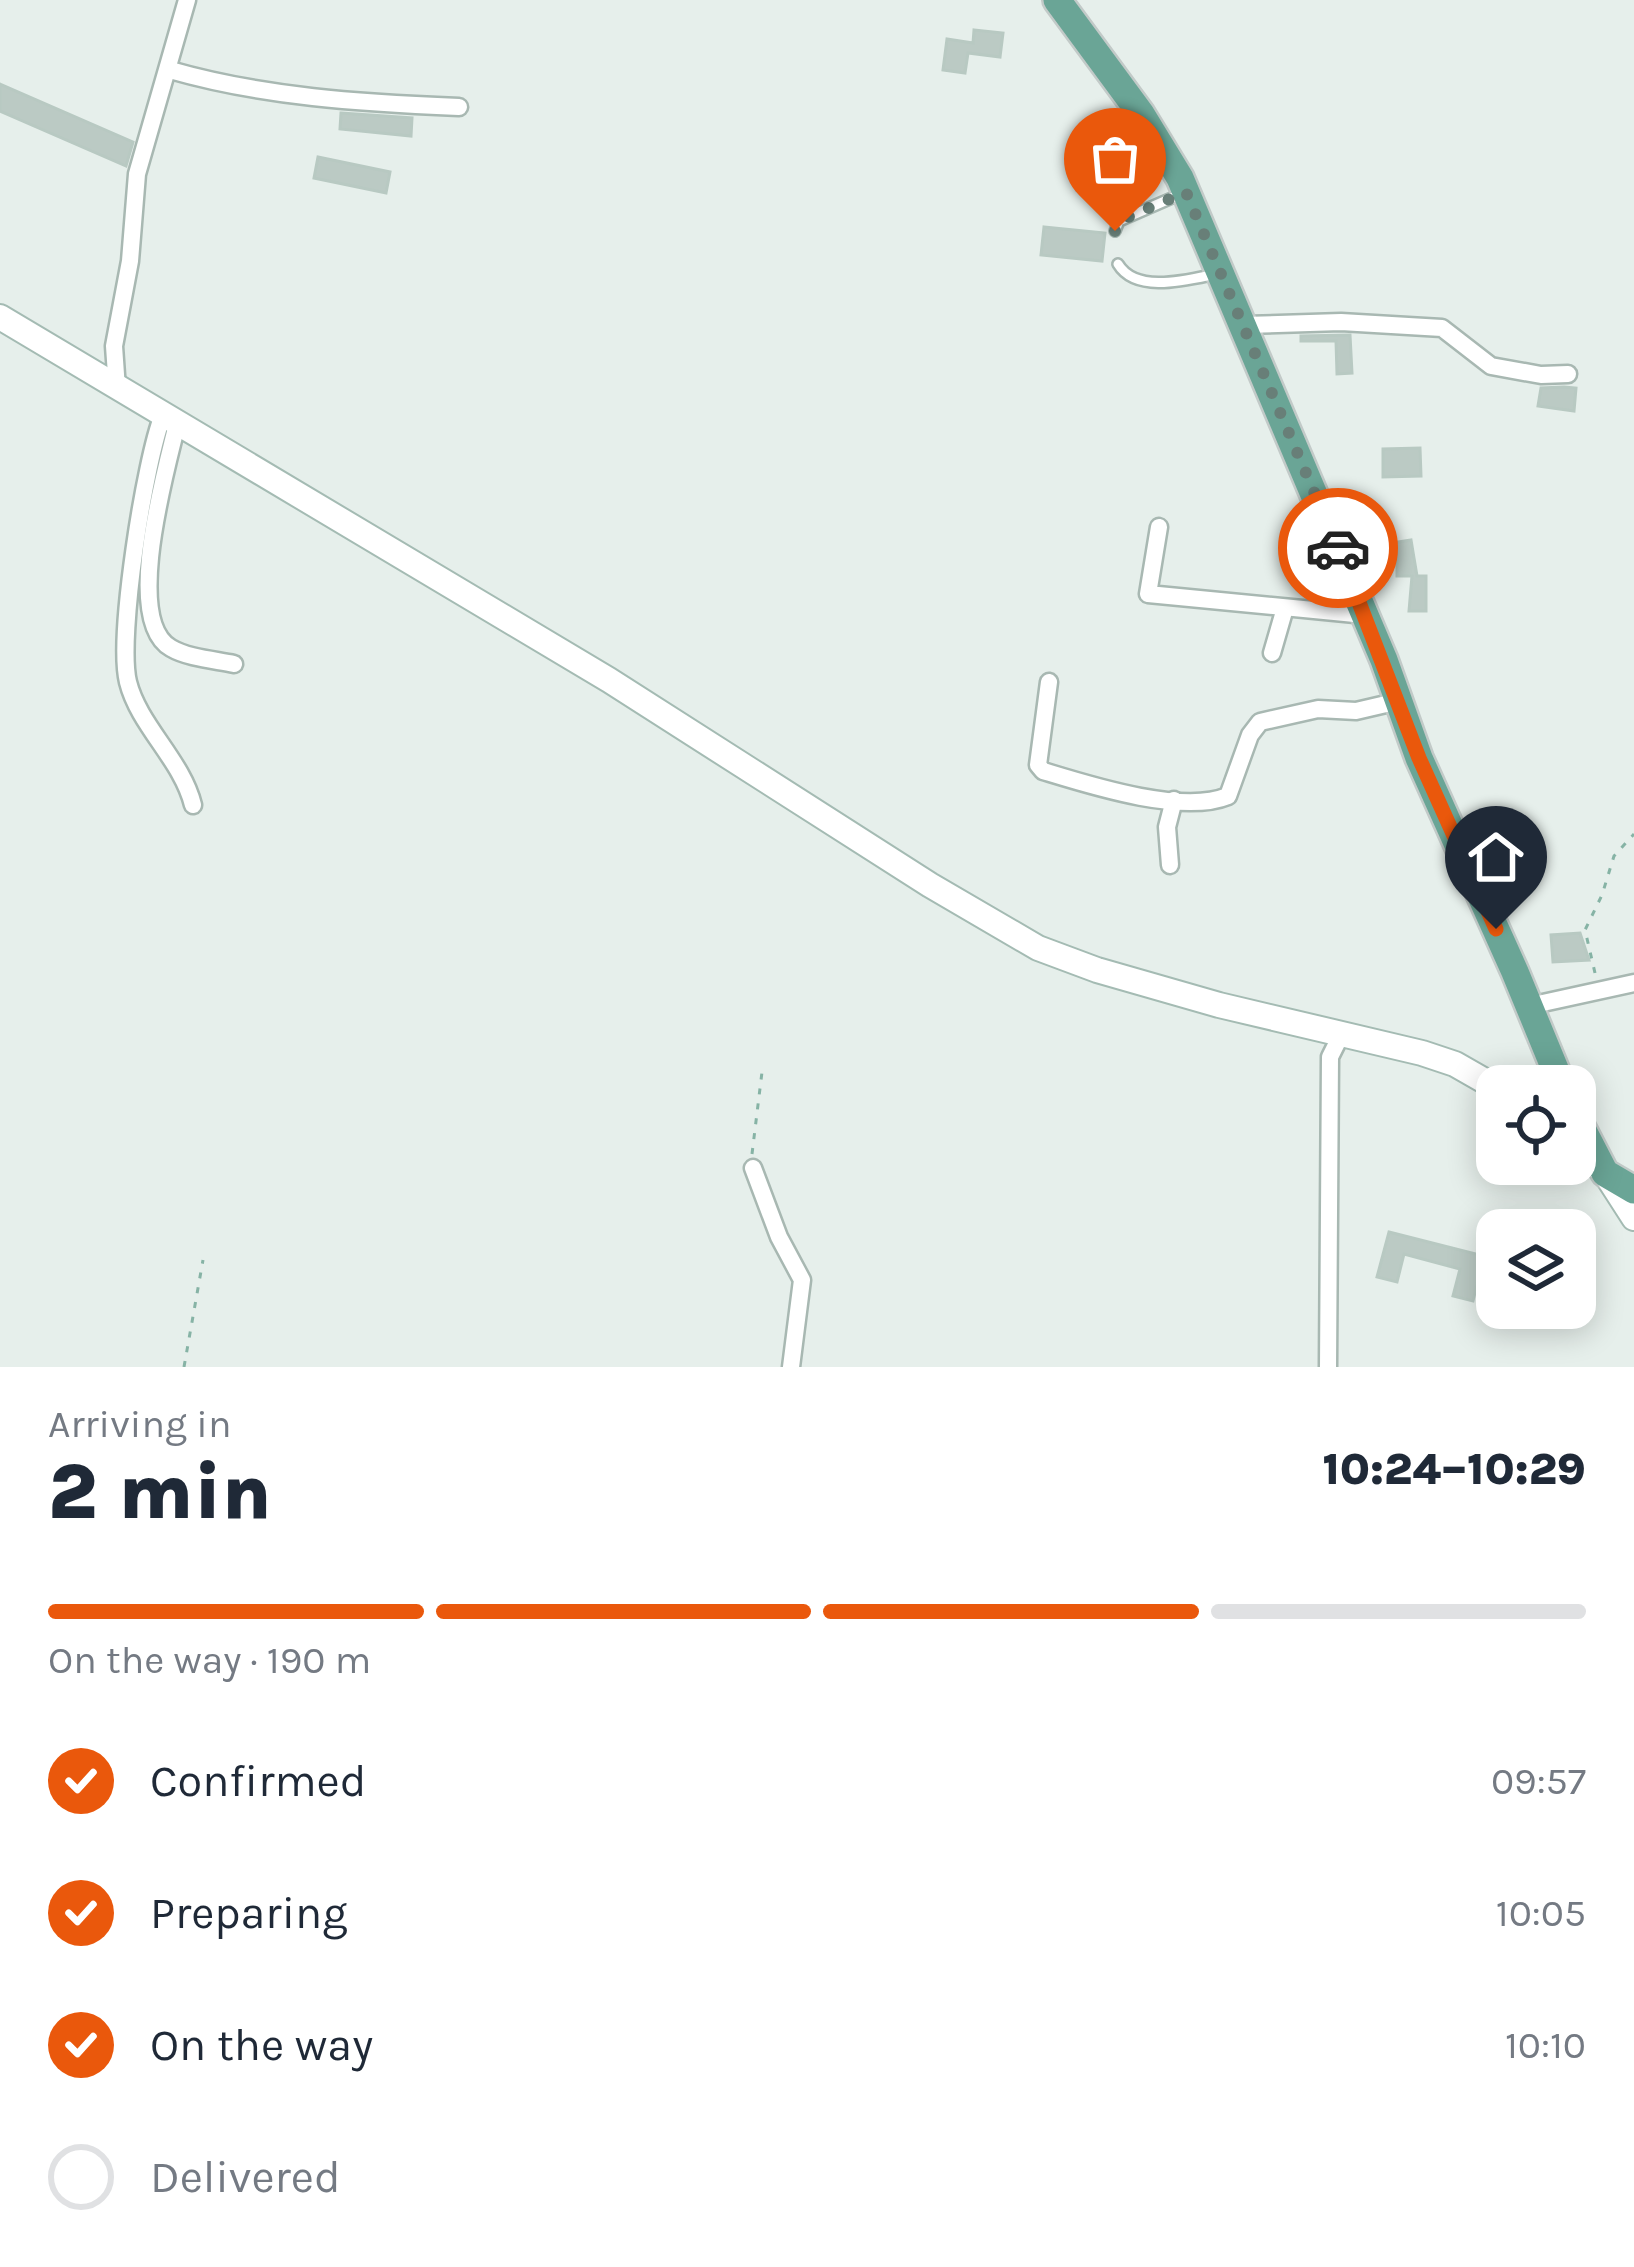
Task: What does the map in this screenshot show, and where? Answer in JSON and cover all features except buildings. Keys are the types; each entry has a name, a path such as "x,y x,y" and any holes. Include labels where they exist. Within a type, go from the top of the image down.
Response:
{"main road":[{"path":"1057,0 1141,114 1186,192 1365,615 1419,758 1553,1065"},
{"path":"0,317 516,623 930,885 1038,948 1097,970 1423,1053 1476,1076"},
{"path":"1596,1156 1634,1218"},
{"path":"1596,1165 1634,1190"}],"street":[{"path":"117,388 115,346 130,260 137,174 187,0"},
{"path":"170,70 222,85 304,98 459,107"},
{"path":"1244,326 1341,322 1442,328 1491,366 1541,376 1568,374"},
{"path":"170,420 149,566 151,613 156,629 173,649 235,664"},
{"path":"170,420 151,453 127,633 128,680 193,805"},
{"path":"1159,527 1148,594 1365,615"},
{"path":"1272,652 1285,608"},
{"path":"1049,682 1038,765 1043,771 1107,791 1174,800 1228,796 1250,734 1260,722 1302,711 1356,711 1399,701"},
{"path":"1170,865 1167,827 1174,800"},
{"path":"1529,1006 1634,983"},
{"path":"1328,1367 1330,1057 1341,1035"},
{"path":"753,1168 779,1237 800,1269 791,1367"}],"lane":[{"path":"1115,231 1119,221 1186,192"},
{"path":"1118,264 1124,274 1137,280 1177,280 1221,272"}],"path":[{"path":"1600,989 1585,930 1614,856 1634,834"},
{"path":"753,1168 762,1072"},
{"path":"184,1367 203,1260"}],"way so far":[{"path":"1115,231 1119,221 1186,192 1338,548"}],"route":[{"path":"1338,548 1419,758 1496,929"}]}
